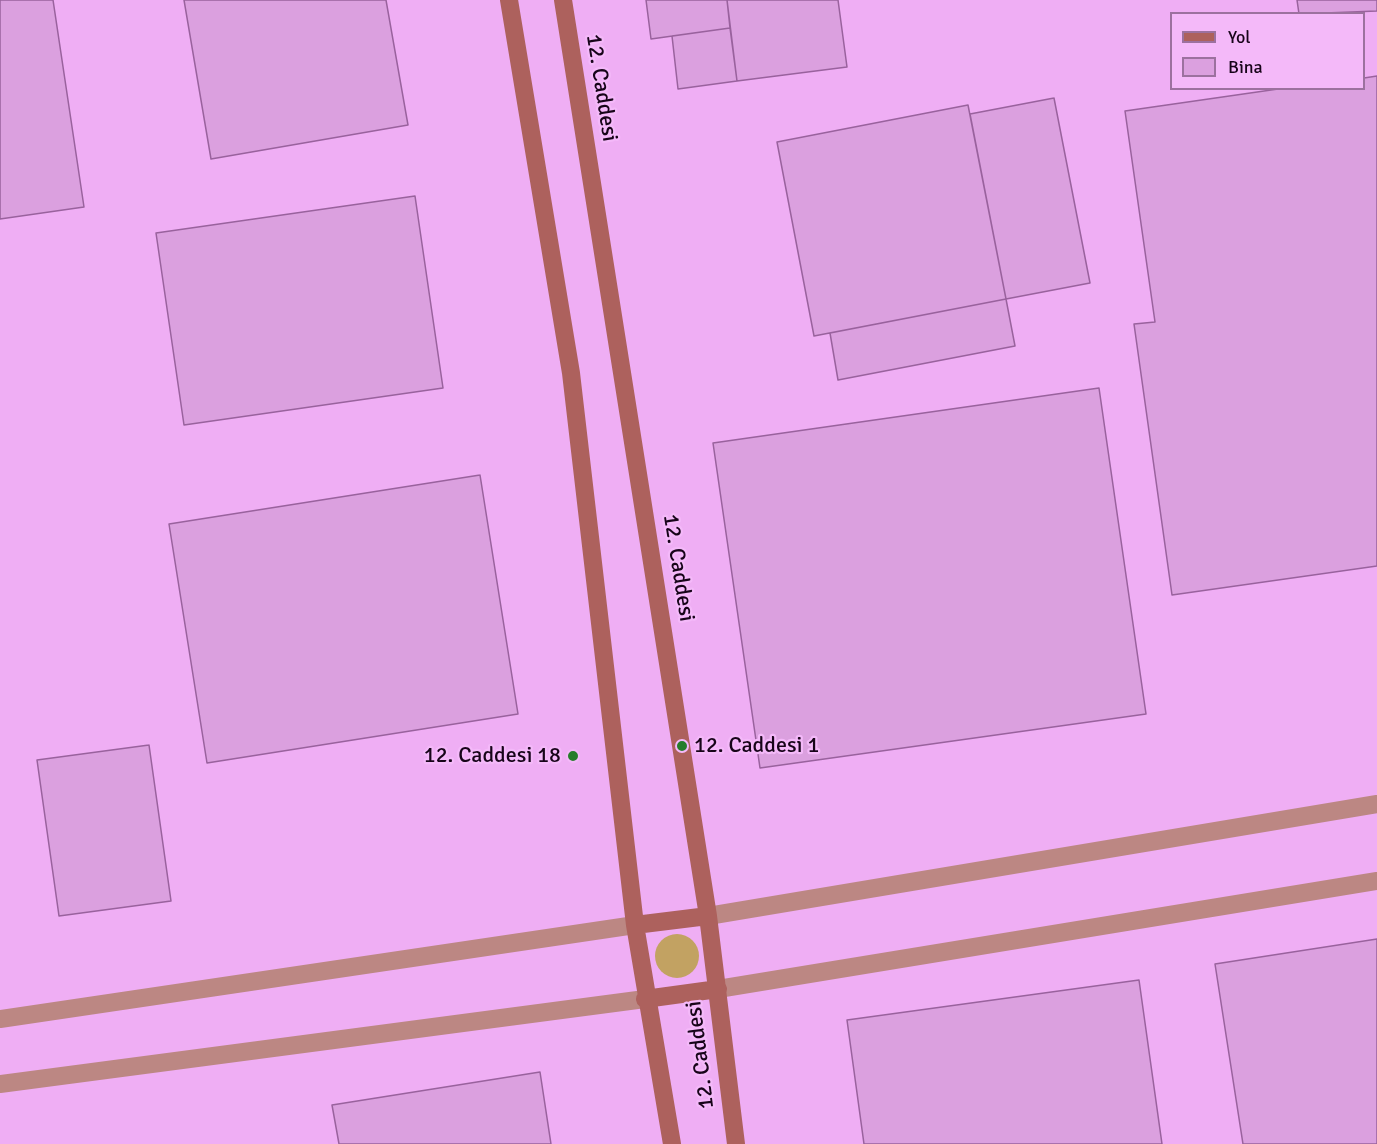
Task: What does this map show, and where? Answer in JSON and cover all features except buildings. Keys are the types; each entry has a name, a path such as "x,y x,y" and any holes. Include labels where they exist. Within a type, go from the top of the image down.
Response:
{"street":[{"name":"12. Caddesi","path":"509,0 570,373 635,925 645,999 672,1144"},
{"name":"12. Caddesi","path":"563,0 708,916 736,1144"},
{"path":"0,1019 708,916 1377,804"},
{"path":"0,1083 718,989 1377,881"}],"shaded area":[{"path":"0,0 1377,0 1377,1144 0,1144"},
{"path":"677,934 686,935 693,940 698,947 698,965 693,972 686,977 677,978 668,977 661,972 656,965 655,956 656,947 661,940 668,935"}],"place":[{"name":"12. Caddesi 1","path":"682,746"},
{"name":"12. Caddesi 18","path":"573,756"}]}
